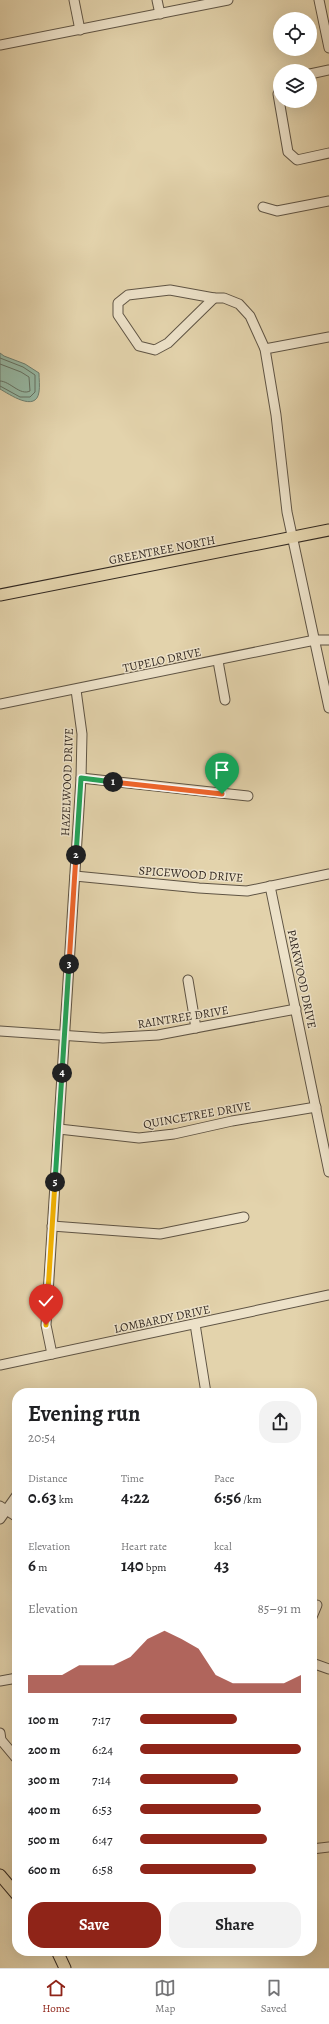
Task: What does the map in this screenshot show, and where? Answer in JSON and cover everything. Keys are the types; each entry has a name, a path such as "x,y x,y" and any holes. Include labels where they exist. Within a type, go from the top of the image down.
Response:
{"main road":[{"name":"GREENTREE NORTH","path":"0,595 329,530"},
{"path":"0,1875 12,1889"},
{"path":"59,1956 65,1968"}],"street":[{"path":"74,0 80,30"},
{"path":"157,0 160,14"},
{"path":"0,45 228,0"},
{"path":"319,0 329,48"},
{"path":"317,73 329,70"},
{"path":"280,108 288,152 297,160 329,153"},
{"path":"263,206 277,211 329,201"},
{"path":"214,298 168,343 155,350 139,346 118,315 118,304 128,295 170,290 214,298 224,298 239,304 250,316 265,349 276,415 286,512 329,708"},
{"path":"265,349 329,336"},
{"name":"TUPELO DRIVE","path":"0,704 76,690 315,640 329,640"},
{"path":"218,661 225,700"},
{"name":"HAZELWOOD DRIVE","path":"52,1354 46,1325 81,778 82,734 76,690"},
{"path":"81,778 248,796"},
{"name":"SPICEWOOD DRIVE","path":"75,876 246,891 329,874"},
{"name":"PARKWOOD DRIVE","path":"270,886 329,1172"},
{"path":"188,980 196,1028"},
{"name":"RAINTREE DRIVE","path":"0,1031 103,1038 158,1035 296,1009"},
{"name":"QUINCETREE DRIVE","path":"58,1129 139,1138 174,1134 232,1121 316,1107"},
{"path":"52,1226 160,1234 244,1217"},
{"name":"LOMBARDY DRIVE","path":"0,1365 329,1295"},
{"path":"195,1324 205,1388"},
{"path":"0,1518 3,1508 12,1500"},
{"path":"3,1508 12,1514"},
{"path":"317,1665 329,1669"},
{"path":"0,1681 12,1679"},
{"path":"0,1733 2,1740 12,1752"},
{"path":"317,1848 329,1847"}],"water":[{"path":"0,353 25,364 39,373 39,392 37,398 28,402 16,398 0,389"}],"route":[{"path":"46,1325 81,778 222,794"}]}
